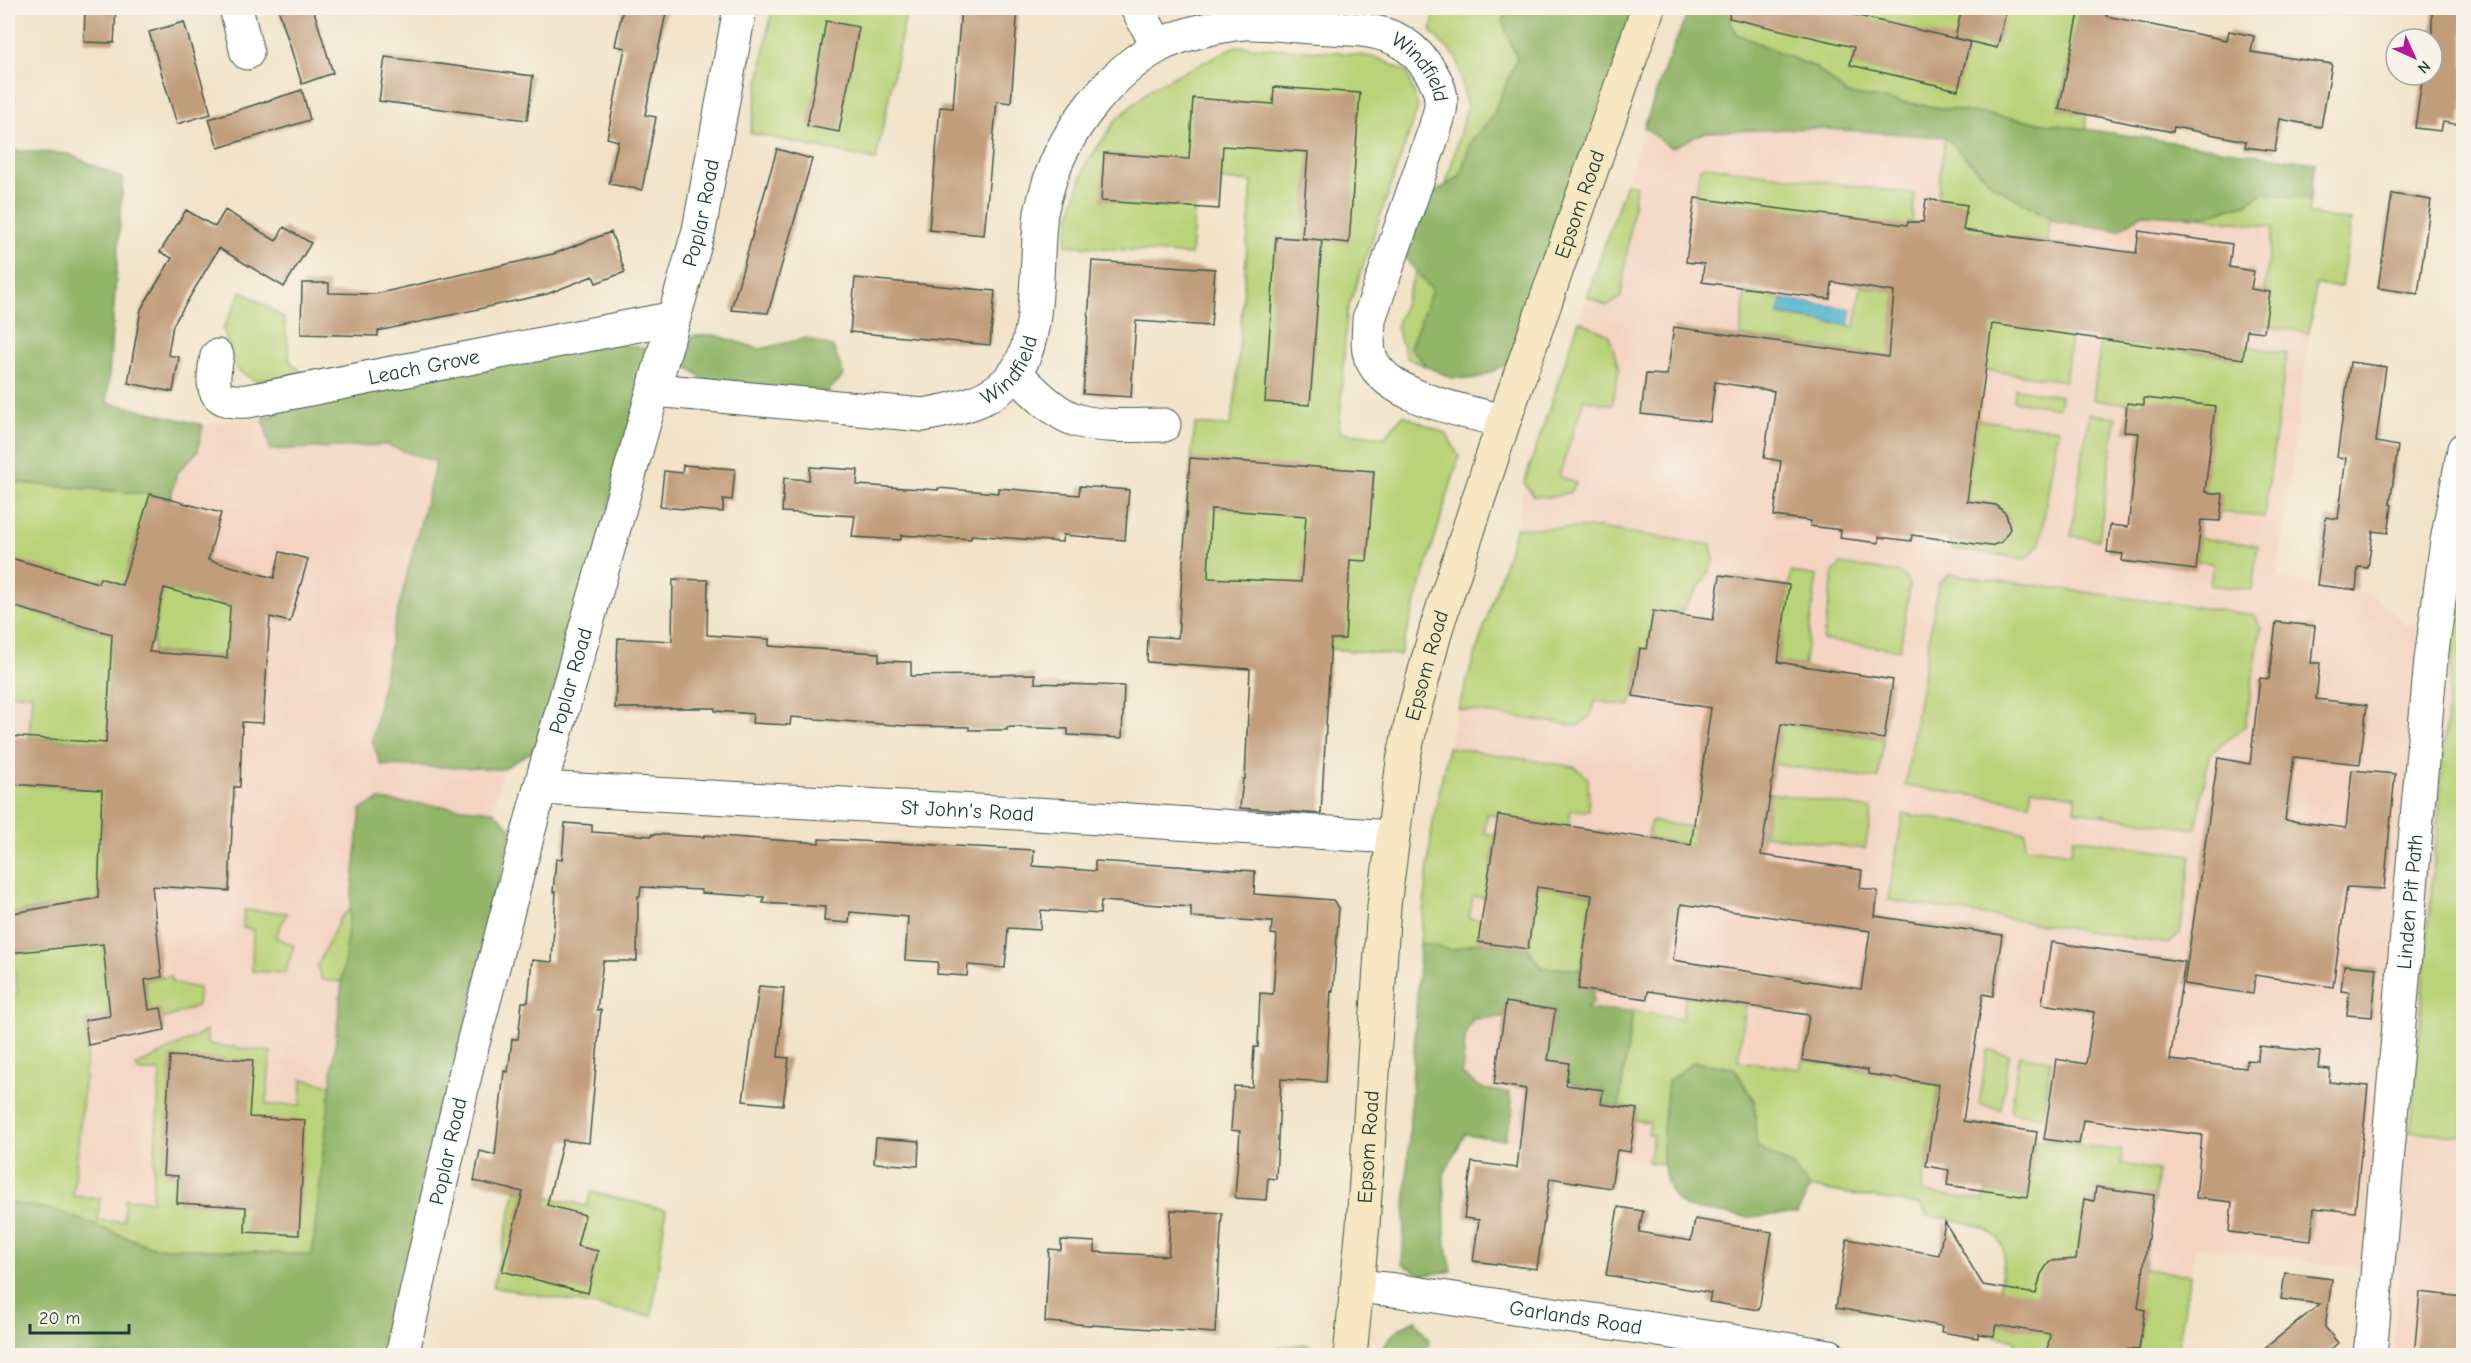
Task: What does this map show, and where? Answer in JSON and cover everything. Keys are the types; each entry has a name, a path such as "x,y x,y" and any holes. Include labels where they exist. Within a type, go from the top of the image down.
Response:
{"main road":[{"name":"Epsom Road","path":"1350,1356 1358,1286 1380,952 1392,837 1412,719 1437,627 1504,421 1605,125 1648,8"}],"street":[{"path":"236,8 247,53"},
{"name":"Poplar Road","path":"402,1356 468,1062 540,788 699,230 740,8"},
{"path":"1137,8 1158,46"},
{"name":"Windfield","path":"655,390 923,415 964,407 983,398 1002,386 1015,373 1024,357 1034,309 1041,213 1050,180 1081,119 1103,91 1158,46 1186,36 1245,23 1381,31 1405,43 1422,58 1435,80 1442,102 1369,320 1369,353 1382,376 1407,393 1504,421"},
{"name":"Leach Grove","path":"217,356 212,380 217,394 230,403 674,318"},
{"path":"1015,373 1057,410 1077,420 1096,423 1164,425"},
{"name":"Linden Pit Path","path":"2370,1356 2431,659 2447,541 2463,449"},
{"name":"St John's Road","path":"540,788 1053,815 1392,837"},
{"name":"Garlands Road","path":"1358,1286 1830,1356"}],"shaded area":[{"path":"1665,67 2315,163 2309,213 2351,221 2341,287 2316,286 2277,578 2371,594 2409,626 2453,631 2463,565 2463,1355 2393,1355 2399,1274 2196,1246 2177,1355 2013,1355 2015,1340 1994,1336 2005,1254 1995,1235 1982,1227 1928,1216 1920,1205 1408,1125 1419,958 1432,827 1448,747 1516,528 1524,483"},
{"path":"263,417 270,450 386,445 436,462 392,634 381,765 503,769 493,811 379,800 361,809 312,1255 153,1247 54,1210 8,1203 8,482 150,494 169,499 177,473 198,451 203,425"}],"green space":[{"path":"772,8 907,8 876,160 750,133"},
{"path":"1436,8 1515,8 1502,20 1517,59 1492,117 1471,141 1459,177 1446,185 1467,107 1457,58 1431,32"},
{"path":"1515,8 1637,8 1511,362 1477,379 1452,378 1427,367 1410,347 1432,290 1405,258 1429,196 1459,177 1471,141 1492,117 1517,59 1502,20"},
{"path":"1690,8 1734,8 1730,22 1737,34 1816,68 1847,94 2315,163 2310,199 2263,193 2246,204 2199,217 2143,214 2119,230 2057,222 1994,186 1945,137 1814,128 1706,132 1671,148 1644,127 1665,67"},
{"path":"1734,8 2080,8 2059,109 2086,114 2086,129 1847,94 1816,68 1737,34 1730,22"},
{"path":"1236,46 1337,52 1378,58 1407,72 1418,107 1347,312 1339,432 1385,437 1403,415 1447,434 1459,457 1400,655 1283,645 1285,582 1208,578 1210,527 1184,525 1195,424 1230,426 1235,400 1252,182 1197,178 1191,255 1066,245 1070,215 1085,166 1116,120 1153,87"},
{"path":"1945,137 1994,186 2050,218 2048,242 1963,230 1966,205 1937,201"},
{"path":"8,150 69,154 123,179 107,402 203,425 198,451 177,473 170,499 150,494 8,482"},
{"path":"1705,166 1915,194 1912,222 1908,222 1905,240 1864,220 1695,198 1700,168"},
{"path":"1626,183 1636,186 1621,297 1607,306 1587,296"},
{"path":"2263,193 2310,199 2309,213 2351,221 2341,287 2316,285 2309,333 2265,326 2270,292 2264,291 2273,227 2199,217 2246,204"},
{"path":"1416,271 1433,290 1410,347 1427,367 1407,358 1396,327"},
{"path":"1861,287 2074,315 2065,381 1740,336 1745,292 1782,299 1780,315 1855,327"},
{"path":"242,291 284,318 290,361 303,374 256,381 237,370 223,329"},
{"path":"1579,321 1609,335 1619,369 1612,405 1584,399 1559,476 1576,483 1571,492 1553,497 1534,496 1524,483"},
{"path":"715,335 760,349 806,338 833,347 844,375 827,392 707,381 686,366 692,336"},
{"path":"2101,340 2242,359 2245,346 2287,353 2264,517 2221,512 2205,492 2144,398 2144,405 2093,400"},
{"path":"617,344 646,348 648,373 536,749 503,769 381,765 372,741 392,634 436,462 386,445 270,450 263,417 417,379"},
{"path":"2015,389 2061,396 2059,408 2014,401"},
{"path":"2089,414 2116,417 2099,540 2071,536"},
{"path":"1978,420 2058,429 2040,543 2027,559 1952,549 1947,539 2002,542 2010,529 2006,514 1996,505 1945,498"},
{"path":"8,482 150,494 128,566 130,588 100,578 98,583 11,559 8,574"},
{"path":"1516,528 1598,528 1711,545 1714,560 1705,579 1678,615 1653,612 1647,649 1640,648 1633,696 1629,706 1596,701 1590,716 1578,726 1458,709"},
{"path":"2199,538 2258,545 2252,590 2210,585 2213,563 2197,561"},
{"path":"1841,564 1900,573 1906,578 1910,586 1900,650 1823,640 1834,571"},
{"path":"2463,565 2463,1136 2411,1131 2454,631"},
{"path":"1791,572 1817,576 1804,666 1778,662"},
{"path":"1950,574 2255,615 2261,628 2245,726 2209,755 2196,829 2075,811 2076,796 2032,789 2029,803 1905,786 1938,584"},
{"path":"164,588 238,608 230,619 227,657 153,652 154,627"},
{"path":"8,605 121,637 111,652 108,702 112,743 29,737 32,694 8,694"},
{"path":"1781,724 1884,739 1878,779 1774,764"},
{"path":"1448,747 1575,767 1588,778 1589,811 1571,810 1569,827 1487,814 1484,833 1495,835 1486,898 1473,896 1469,918 1482,920 1478,942 1451,950 1420,943 1432,827"},
{"path":"8,784 109,790 109,897 8,914"},
{"path":"1770,793 1872,809 1865,849 1764,835"},
{"path":"379,800 493,811 512,829 387,1355 8,1355 8,1203 54,1210 153,1247 312,1255 361,809"},
{"path":"1903,814 2025,832 2025,847 2071,853 2073,838 2191,855 2180,934 2169,944 1888,900"},
{"path":"1651,821 1703,829 1700,846 1647,838"},
{"path":"1544,842 1549,888 1592,895 1581,969 1542,968 1528,949"},
{"path":"350,909 342,982 322,980 317,966 341,917"},
{"path":"244,910 287,913 275,937 294,946 285,973 252,971 253,929 243,928"},
{"path":"126,942 105,963 110,1016 85,1020 88,1045 73,1196 100,1198 98,1221 124,1221 125,1199 152,1201 160,1071 139,1071 136,1066 207,1031 207,1044 271,1052 266,1105 301,1105 302,1079 331,1085 312,1255 153,1247 54,1210 8,1203 8,996 18,994 12,953"},
{"path":"1478,942 1528,949 1542,968 1581,969 1578,988 1593,991 1593,1003 1586,1009 1633,1011 1619,1106 1601,1104 1603,1090 1571,1083 1548,1060 1555,1010 1506,1002 1504,1017 1473,1019 1466,1032 1462,1074 1483,1089 1509,1093 1513,1112 1504,1140 1465,1134 1444,1174 1445,1238 1452,1271 1423,1275 1402,1264 1420,943 1451,950"},
{"path":"171,976 172,983 199,988 197,1006 151,1024 145,980"},
{"path":"1685,996 1746,1005 1738,1061 1800,1069 1802,1060 1939,1084 1922,1192 1984,1201 1986,1191 2027,1197 2036,1139 2122,1151 2121,1164 2158,1170 2144,1269 2190,1275 2177,1355 2013,1355 2015,1340 1994,1336 2002,1289 1999,1288 2004,1256 2002,1245 1986,1230 1962,1221 1928,1216 1920,1205 1648,1162 1653,1135 1648,1134 1650,1122 1635,1120 1637,1109 1619,1106 1633,1011 1682,1019"},
{"path":"1987,1050 2009,1054 2001,1109 1979,1105"},
{"path":"2019,1055 2051,1060 2042,1117 2011,1112"},
{"path":"1694,1062 1734,1068 1755,1102 1756,1146 1792,1165 1810,1188 1797,1213 1748,1217 1693,1209 1679,1202 1670,1190 1663,1154 1664,1113 1668,1081"},
{"path":"516,1190 587,1206 591,1192 666,1210 652,1316 493,1287"},
{"path":"1415,1320 1429,1340 1427,1355 1382,1355 1389,1338"},
{"path":"1306,1344 1321,1350 1321,1355 1273,1355 1275,1348"}],"water":[{"path":"1782,299 1852,309 1849,325 1779,315"}],"building":[{"path":"85,8 116,8 114,43 84,42"},
{"path":"278,8 313,8 333,73 302,84"},
{"path":"623,8 667,8 645,115 656,117 642,190 609,184 618,141 607,138 625,48 615,46"},
{"path":"961,8 1018,8 1011,103 997,101 984,235 929,230 940,107 953,108"},
{"path":"1730,8 1856,8 1854,15 1970,42 1958,90 1850,65 1854,47 1729,18"},
{"path":"1962,8 2007,8 1997,48 1955,38"},
{"path":"2080,8 2108,8 2106,16 2227,40 2229,31 2254,36 2251,52 2332,64 2321,127 2280,119 2275,151 2245,147 2246,141 2174,127 2173,132 2059,109"},
{"path":"2432,8 2463,8 2463,102 2460,125 2443,122 2441,131 2415,128 2421,87 2444,87 2444,27 2432,27"},
{"path":"826,21 859,27 839,132 807,126"},
{"path":"184,22 211,114 177,124 149,32"},
{"path":"385,57 533,76 527,120 379,101"},
{"path":"1274,87 1360,93 1349,243 1302,238 1308,152 1223,146 1219,209 1101,201 1104,153 1189,159 1193,98 1273,104"},
{"path":"302,90 310,120 218,148 209,119"},
{"path":"777,149 812,159 768,313 731,310"},
{"path":"2392,194 2431,200 2418,294 2378,288"},
{"path":"1695,198 1907,225 1908,222 1923,222 1926,199 1967,205 1963,230 2136,253 2139,231 2232,244 2229,267 2254,271 2251,289 2270,292 2264,332 2247,330 2243,359 1992,324 1967,501 1996,505 2006,514 2010,529 2002,542 1990,546 1912,535 1911,541 1879,537 1879,543 1840,538 1841,530 1810,526 1811,521 1774,516 1781,461 1764,458 1774,391 1715,382 1710,422 1641,414 1646,374 1667,375 1674,327 1888,357 1894,292 1832,282 1830,299 1702,282 1704,264 1686,262"},
{"path":"186,210 215,227 225,210 276,241 284,227 311,243 284,287 219,248 173,325 168,355 179,357 173,392 128,383 141,309 172,258 160,252"},
{"path":"611,232 625,272 596,283 593,276 547,294 378,331 378,336 301,334 302,283 329,283 329,293 375,294 553,254"},
{"path":"1276,237 1322,240 1310,405 1265,402"},
{"path":"1092,261 1215,269 1211,326 1136,321 1131,397 1083,394"},
{"path":"855,278 995,291 990,345 850,332"},
{"path":"2350,362 2386,367 2376,442 2398,446 2388,533 2373,531 2368,568 2358,567 2356,590 2317,585 2326,517 2338,519 2346,458 2337,457"},
{"path":"2144,398 2215,406 2205,492 2223,494 2220,521 2201,520 2196,570 2122,561 2123,554 2107,552 2110,525 2128,527 2139,433 2124,432 2127,403 2144,405"},
{"path":"1190,458 1374,471 1367,561 1350,560 1345,639 1331,639 1321,814 1240,808 1243,779 1245,779 1250,669 1147,662 1148,636 1178,638","holes":["1211,509 1306,516 1301,582 1208,578"]},
{"path":"683,465 735,469 732,500 723,499 723,512 660,507 664,471 682,473"},
{"path":"810,467 858,470 857,485 998,493 998,488 1079,495 1080,486 1129,490 1125,540 1063,535 1062,542 971,535 971,539 901,535 901,540 852,537 855,516 782,512 784,478 809,480"},
{"path":"150,494 221,513 208,560 274,578 280,552 308,559 290,622 270,617 263,723 242,722 240,787 234,787 229,891 152,886 162,977 145,980 149,1010 161,1008 165,1030 88,1045 85,1020 110,1016 103,944 8,953 8,914 98,898 102,790 8,784 8,736 106,743 112,634 8,605 8,574 11,558 98,583 100,578 122,585","holes":["164,588 230,606 227,658 149,652"]},
{"path":"1720,575 1789,585 1778,662 1893,680 1884,739 1781,724 1761,855 1862,870 1860,888 1878,891 1875,916 2002,935 1993,996 1983,994 1963,1121 2037,1132 2027,1197 1947,1185 1949,1170 1926,1166 1939,1085 1868,1074 1868,1070 1802,1060 1809,1015 1648,991 1647,999 1578,989 1592,895 1537,887 1528,949 1478,942 1498,815 1691,845 1711,708 1633,696 1640,648 1647,649 1653,611 1713,620","holes":["1681,904 1870,931 1861,989 1673,960"]},
{"path":"673,579 708,580 707,635 769,639 769,646 879,653 879,661 911,662 911,676 1035,674 1035,683 1124,686 1122,738 1068,735 1068,729 1007,727 1007,730 969,730 969,727 906,726 791,717 790,725 752,723 753,714 715,711 715,708 615,708 618,638 672,641"},
{"path":"2276,622 2315,626 2311,663 2320,663 2316,699 2367,705 2360,764 2294,757 2285,820 2346,828 2352,770 2395,774 2384,889 2347,887 2333,987 2255,975 2253,994 2184,984 2218,758 2250,764 2260,678 2269,679"},
{"path":"565,823 592,825 592,832 652,836 652,834 704,837 704,835 819,843 819,839 1034,850 1033,866 1095,871 1095,861 1255,871 1254,894 1333,900 1339,908 1326,1082 1281,1079 1276,1179 1268,1178 1266,1200 1235,1198 1240,1131 1231,1130 1234,1086 1252,1087 1254,1047 1258,1047 1260,993 1273,994 1277,935 1271,934 1272,922 1191,917 1191,907 1101,901 1100,914 1041,910 1040,930 1008,928 1005,968 968,965 967,976 937,974 938,962 905,960 908,917 850,912 849,923 824,921 825,907 763,903 764,897 701,893 701,890 641,887 640,896 638,896 637,961 603,961 597,1010 601,1010 589,1143 563,1140 547,1205 585,1215 577,1246 598,1251 588,1293 502,1271 523,1192 474,1181 480,1151 495,1155 504,1071 508,1072 512,1039 518,1039 522,1002 528,1002 532,960 552,962 556,859 562,860"},
{"path":"2051,942 2185,962 2170,1060 2246,1068 2247,1060 2258,1061 2259,1046 2320,1052 2318,1068 2330,1069 2329,1082 2368,1086 2355,1212 2314,1208 2311,1241 2229,1232 2232,1202 2196,1198 2202,1135 2083,1120 2079,1144 2044,1139 2056,1059 2086,1064 2094,1012 2042,1004"},
{"path":"2344,965 2377,968 2372,1017 2347,1015 2349,992 2341,991"},
{"path":"759,986 784,988 778,1057 789,1058 783,1105 743,1101"},
{"path":"1506,1002 1555,1010 1548,1060 1569,1063 1566,1085 1603,1090 1601,1104 1637,1109 1630,1152 1617,1150 1611,1188 1550,1178 1537,1269 1473,1261 1479,1220 1464,1218 1472,1162 1517,1168 1526,1089 1494,1084"},
{"path":"170,1056 253,1060 249,1117 305,1120 299,1235 245,1232 246,1207 177,1203 178,1176 163,1175"},
{"path":"876,1138 919,1141 918,1166 874,1163"},
{"path":"2096,1187 2154,1195 2138,1308 2145,1310 2139,1350 2128,1349 2127,1356 2069,1356 2047,1352 2050,1334 1996,1325 1994,1336 1978,1334 1978,1338 1941,1332 1942,1326 1836,1308 1847,1239 1939,1255 1945,1222 1983,1285 2036,1294 2041,1274 2050,1261 2076,1259 2084,1199 2094,1201"},
{"path":"1618,1207 1643,1211 1639,1232 1691,1241 1695,1219 1772,1232 1759,1310 1709,1302 1711,1293 1606,1275"},
{"path":"1171,1210 1222,1213 1215,1333 1045,1322 1049,1249 1061,1250 1061,1240 1095,1242 1095,1252 1168,1256"},
{"path":"2285,1273 2332,1279 2325,1327 2338,1343 2323,1356 2255,1356 2320,1304 2281,1299"},
{"path":"2420,1292 2463,1297 2463,1356 2414,1356"}]}
